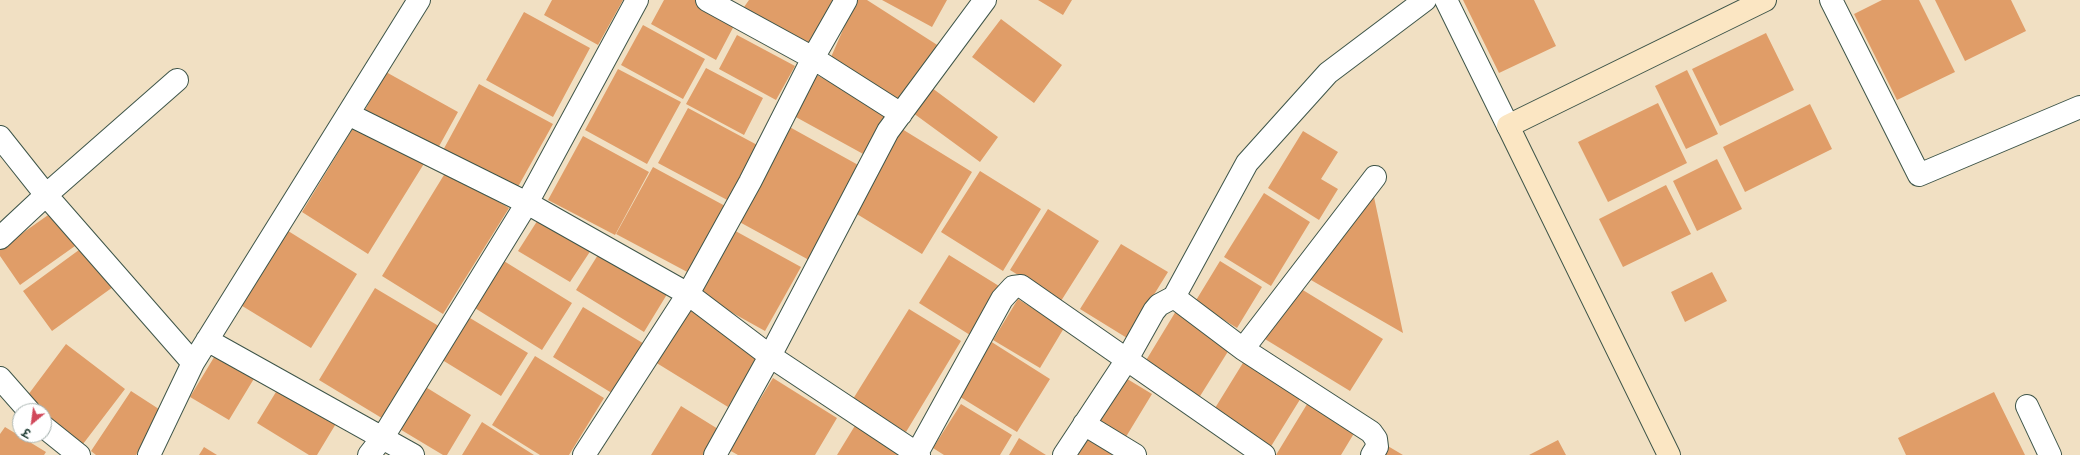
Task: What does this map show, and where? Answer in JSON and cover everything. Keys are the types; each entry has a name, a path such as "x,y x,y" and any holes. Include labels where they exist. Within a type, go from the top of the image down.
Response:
{"street":[{"path":"149,455 193,363 419,0"},
{"path":"369,455 383,437 527,203 637,0"},
{"path":"707,0 813,58 901,114"},
{"path":"584,455 688,294 750,182 813,58 846,0"},
{"path":"715,455 770,356 888,131 985,0"},
{"path":"1064,455 1126,361 1154,310 1159,305 1174,297 1247,163 1328,73 1424,0"},
{"path":"1446,0 1669,455"},
{"path":"1508,126 1766,0"},
{"path":"1831,0 1918,175 2080,107"},
{"path":"0,238 46,195 177,80"},
{"path":"348,114 527,203 688,294 770,356 917,455 1002,299 1013,288 1021,286 1112,348 1126,361 1264,455"},
{"path":"0,137 46,195 193,363"},
{"path":"1243,348 1375,177"},
{"path":"1174,297 1243,348 1372,432 1376,438 1378,447 1372,455"},
{"path":"207,340 413,455"},
{"path":"0,378 23,403"},
{"path":"2027,406 2050,455"},
{"path":"1084,424 1135,455"},
{"path":"52,434 80,455"}],"building":[{"path":"552,0 623,0 598,45 544,15"},
{"path":"664,0 695,0 736,22 716,60 651,24"},
{"path":"749,0 836,0 807,46 744,7"},
{"path":"856,0 867,0 942,48 898,106 828,64"},
{"path":"882,0 947,0 932,27"},
{"path":"1038,0 1072,0 1063,15"},
{"path":"1463,0 1534,0 1556,46 1499,73"},
{"path":"1882,0 1919,0 1955,72 1897,100 1854,14"},
{"path":"1935,0 2011,0 2026,31 1965,61"},
{"path":"524,12 590,48 553,117 486,80"},
{"path":"1001,19 1062,65 1034,103 972,57"},
{"path":"643,25 705,59 683,99 621,65"},
{"path":"1766,33 1794,90 1720,126 1692,69"},
{"path":"737,35 795,66 776,100 719,69"},
{"path":"706,68 763,98 744,135 686,104"},
{"path":"618,69 681,102 647,164 585,130"},
{"path":"1687,70 1718,134 1686,149 1655,86"},
{"path":"386,72 458,112 437,150 365,110"},
{"path":"817,75 888,114 865,155 794,116"},
{"path":"479,84 553,124 514,194 441,154"},
{"path":"928,85 998,137 980,162 909,110"},
{"path":"1658,103 1687,163 1608,202 1578,142"},
{"path":"1810,104 1832,149 1745,192 1723,147"},
{"path":"688,108 761,147 731,202 658,163"},
{"path":"358,120 425,162 368,254 302,212"},
{"path":"786,125 860,166 809,260 734,219"},
{"path":"902,129 972,172 922,254 852,211"},
{"path":"1303,131 1338,152 1321,179 1338,189 1319,220 1268,188"},
{"path":"583,136 649,172 615,235 548,200"},
{"path":"1717,159 1742,209 1697,231 1673,181"},
{"path":"653,167 727,207 691,274 616,234"},
{"path":"447,170 509,208 443,314 382,276"},
{"path":"980,171 1041,209 1003,271 941,232"},
{"path":"1371,183 1403,333 1304,276"},
{"path":"1666,185 1691,234 1623,267 1599,219"},
{"path":"1264,193 1310,222 1271,286 1224,257"},
{"path":"1048,209 1099,241 1061,301 1010,270"},
{"path":"51,213 75,246 20,285 0,256 0,249"},
{"path":"541,215 593,247 570,282 518,251"},
{"path":"730,228 801,267 765,331 695,292"},
{"path":"285,229 357,274 311,348 239,304"},
{"path":"1121,244 1168,272 1127,338 1080,309"},
{"path":"83,247 113,287 52,331 23,291"},
{"path":"601,250 669,291 644,332 576,290"},
{"path":"949,255 999,286 970,335 919,303"},
{"path":"499,258 572,303 542,350 470,305"},
{"path":"1220,261 1262,287 1237,328 1195,302"},
{"path":"1712,272 1727,301 1685,322 1671,292"},
{"path":"1293,284 1383,339 1350,391 1260,336"},
{"path":"375,288 442,328 385,420 319,380"},
{"path":"1018,299 1064,328 1040,368 993,340"},
{"path":"583,307 646,345 615,395 553,357"},
{"path":"689,308 761,353 728,407 655,362"},
{"path":"909,309 961,341 906,432 853,399"},
{"path":"1176,311 1232,345 1197,401 1142,367"},
{"path":"465,315 528,353 501,396 439,358"},
{"path":"990,341 1050,379 1017,432 957,395"},
{"path":"66,344 125,389 83,444 52,420 52,403 30,403 25,399"},
{"path":"216,354 255,377 229,420 190,397"},
{"path":"535,356 604,398 569,455 540,455 492,425"},
{"path":"1246,358 1304,393 1270,448 1212,413"},
{"path":"1124,377 1152,394 1121,445 1093,428"},
{"path":"773,378 837,418 815,455 738,455 729,450"},
{"path":"424,386 471,415 447,455 443,455 398,428"},
{"path":"279,387 337,422 317,455 309,455 257,423"},
{"path":"131,391 165,413 136,455 96,455 91,451"},
{"path":"1994,392 2025,455 1906,455 1898,438"},
{"path":"1312,396 1359,425 1341,455 1276,455"},
{"path":"961,404 1012,435 1000,455 944,455 933,448"},
{"path":"681,406 718,429 703,455 651,455"},
{"path":"482,422 534,455 462,455"},
{"path":"856,424 901,455 837,455"},
{"path":"5,427 12,431 12,443 31,443 46,452 44,455 0,455 0,434"},
{"path":"1082,433 1117,455 1068,455"},
{"path":"1019,438 1046,455 1009,455"},
{"path":"1558,440 1566,455 1529,455"},
{"path":"1381,442 1403,455 1373,455"},
{"path":"204,447 217,455 199,455"}]}
